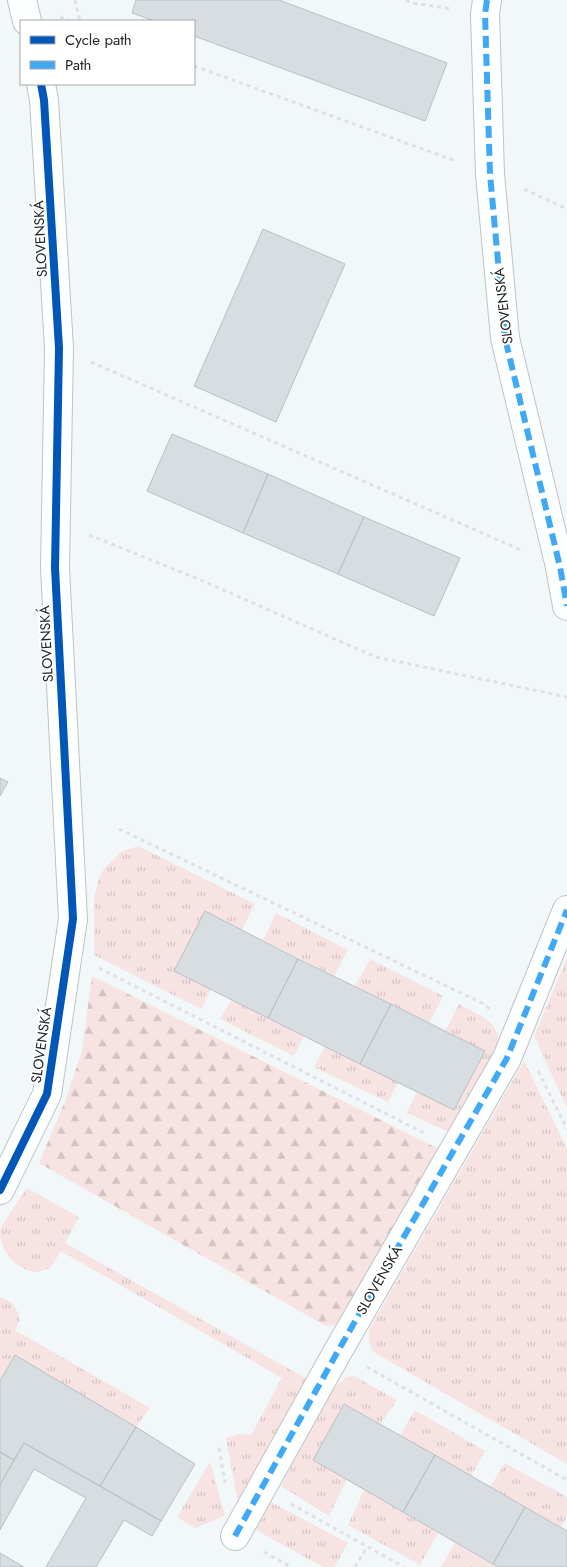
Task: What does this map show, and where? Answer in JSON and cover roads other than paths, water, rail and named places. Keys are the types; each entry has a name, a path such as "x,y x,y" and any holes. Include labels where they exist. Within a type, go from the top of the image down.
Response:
{"street":[{"path":"22,0 27,20"},
{"name":"SLOVENSKÁ","path":"486,7 490,174 505,338 560,567 567,606"},
{"name":"SLOVENSKÁ","path":"0,1190 47,1094 72,918 55,568 59,348 44,100 41,85"},
{"name":"SLOVENSKÁ","path":"235,1536 338,1350 508,1058 567,910"}]}
